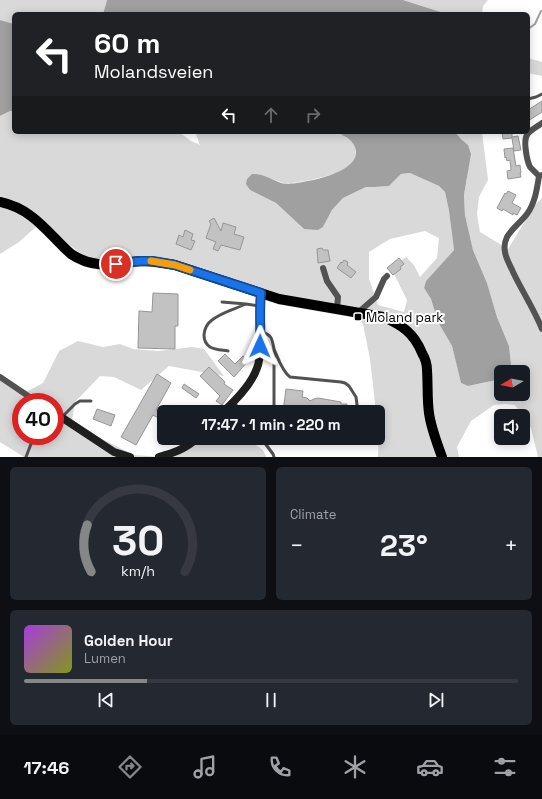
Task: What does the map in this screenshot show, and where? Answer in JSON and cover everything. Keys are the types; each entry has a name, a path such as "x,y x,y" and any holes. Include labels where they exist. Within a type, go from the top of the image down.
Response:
{"main road":[{"path":"0,202 17,207 32,216 71,254 86,262 103,265 141,261 161,262 175,265 289,301 361,312 383,317 395,322 408,331 419,344 425,359 427,368 430,422 442,457"}],"street":[{"path":"530,132 542,123"},
{"path":"528,134 526,136 525,143 529,162 531,167 540,176 533,204 527,214 507,237 504,249 522,291 536,314 542,329"},
{"path":"323,268 327,281 338,297 337,309"},
{"path":"361,312 376,297 387,276"},
{"path":"231,405 252,378 257,368 259,359 259,306 261,293"},
{"path":"0,377 24,393"},
{"path":"64,419 114,452 130,457"},
{"path":"159,457 174,453 189,445"}],"lane":[{"path":"530,98 542,94"},
{"path":"222,302 259,306"},
{"path":"228,351 210,347 206,343 204,339 205,328 212,320 224,313 246,304"},
{"path":"260,332 270,336 274,349 274,405"},
{"path":"274,349 285,371 290,377 341,382 349,386 356,397 357,405"},
{"path":"64,412 80,401 92,401"},
{"path":"26,457 31,445"},
{"path":"266,445 274,457"}],"shaded area":[{"path":"0,0 107,0 104,12 12,12 12,23 0,20"},
{"path":"107,0 403,0 441,12 104,12"},
{"path":"403,0 488,0 483,6 482,12 441,12"},
{"path":"0,20 12,23 12,111 0,116"},
{"path":"530,59 542,62 542,76 530,73"},
{"path":"10,111 12,111 12,134 182,134 191,141 200,145 196,134 340,134 352,141 355,147 356,156 353,163 338,173 311,180 286,184 260,175 250,190 276,203 304,229 323,227 332,210 343,198 366,187 389,186 401,174 410,173 439,186 445,192 454,250 426,281 424,288 431,299 438,322 452,346 461,383 468,386 494,380 494,401 530,401 530,365 511,365 509,346 497,317 487,283 473,250 465,215 464,195 467,178 468,145 457,134 482,134 488,180 479,197 477,214 480,232 508,249 535,205 542,198 542,457 538,457 530,427 530,409 518,409 515,405 506,404 494,405 471,421 457,447 459,457 378,457 378,445 385,445 385,405 375,405 370,359 363,324 357,314 322,306 181,267 118,263 85,257 57,235 38,225 19,242 0,254 0,116","holes":["425,231 439,238 437,258 420,277 414,265 406,257 391,268 407,300 404,312 378,305 369,279 369,252 390,239"]},
{"path":"339,134 457,134 468,145 471,154 464,195 465,215 473,250 487,283 497,317 509,346 511,364 494,365 494,380 468,386 461,383 452,346 438,322 431,299 424,288 426,281 454,250 445,192 439,186 410,173 401,174 389,186 366,187 343,198 332,210 323,227 318,230 304,229 276,203 250,190 246,184 247,179 252,174 268,177 281,183 288,184 306,182 339,172 354,160 356,152 352,141"},
{"path":"78,341 103,347 120,344 133,349 158,351 192,347 204,349 224,376 169,366 141,390 114,377 100,376 75,402 72,420 102,439 134,455 163,457 24,457 0,442 0,380 28,391 43,383 59,351"},
{"path":"195,445 256,445 263,450 266,457 165,457"}],"building":[{"path":"542,101 542,112 530,120 530,109"},
{"path":"502,134 512,134 512,137 518,136 521,150 514,151 512,138 503,139"},
{"path":"513,148 516,166 520,165 521,177 508,179 507,171 511,170 510,160 507,161 506,157 505,158 504,149"},
{"path":"508,191 516,195 512,203 521,208 517,215 513,213 513,215 503,209 502,211 497,208 505,193 506,194"},
{"path":"214,218 221,231 223,223 236,227 234,234 244,237 240,250 221,245 218,251 213,249 216,242 206,238 211,224 209,221"},
{"path":"185,230 193,234 191,240 195,241 191,250 176,244 179,235 183,237"},
{"path":"322,248 323,250 328,250 330,261 318,263 317,249"},
{"path":"399,258 404,264 400,267 401,269 393,275 387,268"},
{"path":"344,260 348,262 347,265 356,272 351,278 337,268"},
{"path":"153,293 178,294 178,326 175,326 175,349 138,348 139,311 152,312"},
{"path":"225,354 235,364 243,356 248,361 234,377 218,361"},
{"path":"209,367 225,382 224,384 233,390 222,405 216,401 220,396 200,376"},
{"path":"157,374 171,383 159,405 157,405 157,417 153,415 136,445 121,437"},
{"path":"184,384 199,394 196,398 182,388"},
{"path":"286,389 303,391 302,397 307,398 310,401 318,398 341,402 341,404 347,404 347,405 284,405"},
{"path":"97,409 115,415 111,426 93,419"}],"waterway":[{"path":"530,28 535,24 541,11"}],"slow traffic":[{"path":"151,261 175,265 190,270"}],"place":[{"name":"Moland park","path":"358,317"}],"route":[{"path":"116,264 141,261 161,262 175,265 261,293 259,306 260,346"}]}
